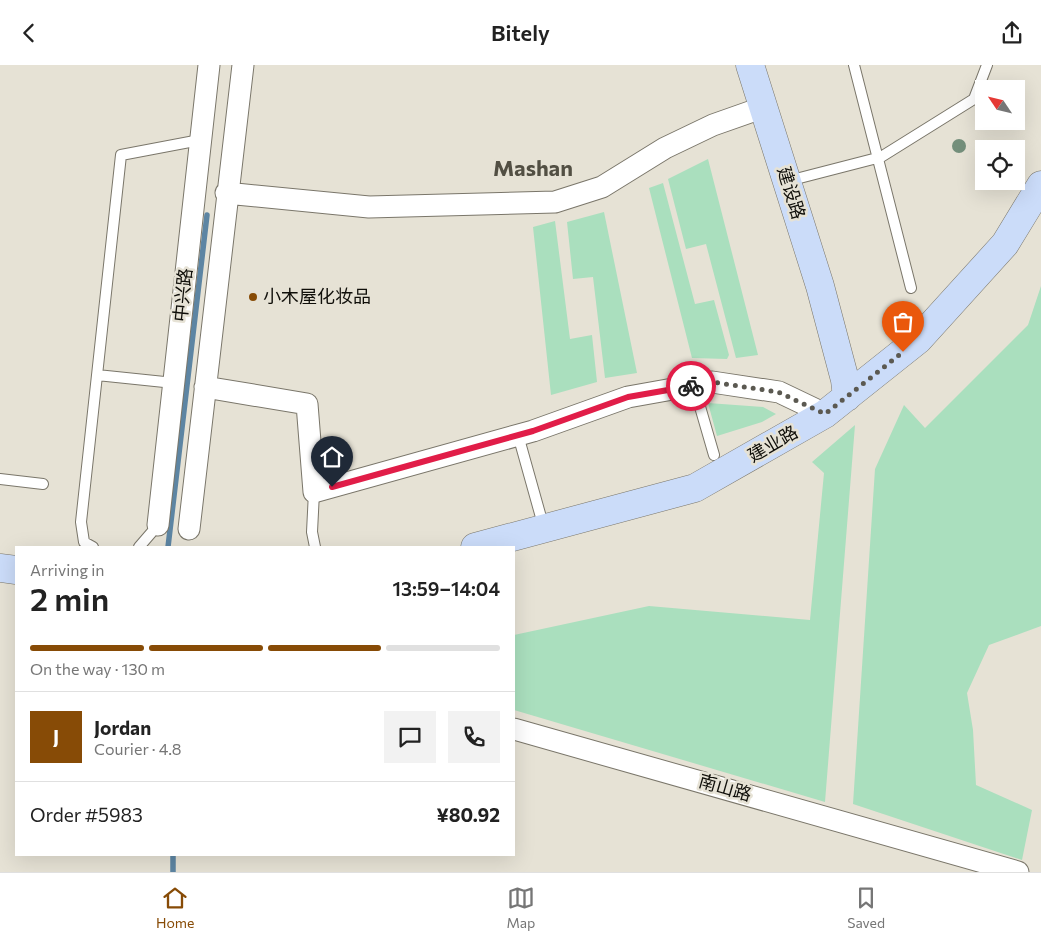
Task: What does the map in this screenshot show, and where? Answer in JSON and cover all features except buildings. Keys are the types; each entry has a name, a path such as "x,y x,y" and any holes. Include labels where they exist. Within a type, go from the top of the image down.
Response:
{"street":[{"name":"中兴路","path":"158,525 209,65"},
{"path":"189,529 226,193 243,65"},
{"name":"建设路","path":"750,65 830,321 846,388"},
{"path":"226,193 368,207 555,202 602,187 665,148 712,125 764,107"},
{"name":"建业路","path":"479,546 694,489 825,414 846,388 918,340 1005,244 1041,185"},
{"path":"205,387 306,404 314,492 518,435 628,397 712,382 778,392 825,414"},
{"path":"0,568 15,570"},
{"name":"南山路","path":"515,729 936,847 1018,872"}],"lane":[{"path":"854,65 911,288"},
{"path":"787,181 878,158 974,99 987,65"},
{"path":"91,546 84,542 81,522 121,155 200,140"},
{"path":"96,375 174,383"},
{"path":"694,385 714,455"},
{"path":"518,435 544,529"},
{"path":"0,479 44,484"},
{"path":"314,492 312,532 315,546"},
{"path":"140,546 158,525"}],"green space":[{"path":"708,159 758,355 736,358 706,244 686,249 668,179"},
{"path":"663,183 695,304 714,300 729,355 727,359 692,358 649,188"},
{"path":"604,212 637,373 605,378 593,277 573,279 567,222"},
{"path":"555,221 570,339 592,335 597,382 551,395 533,227"},
{"path":"1041,286 1041,626 989,645 967,693 973,730 976,785 1032,810 1022,860 853,804 875,469 904,405 925,428 1028,325"},
{"path":"708,403 763,407 776,414 762,422 717,436"},
{"path":"855,425 825,802 515,710 515,635 649,606 810,620 824,473 812,462"}],"waterway":[{"path":"168,546 207,215"},
{"path":"173,856 173,872"}],"way so far":[{"path":"691,386 712,382 778,392 825,414 903,352"}],"place":[{"name":"小木屋化妆品","path":"253,297"}],"district":[{"name":"Mashan","path":"533,168"}],"route":[{"path":"332,487 533,431 628,397 691,386"}]}
